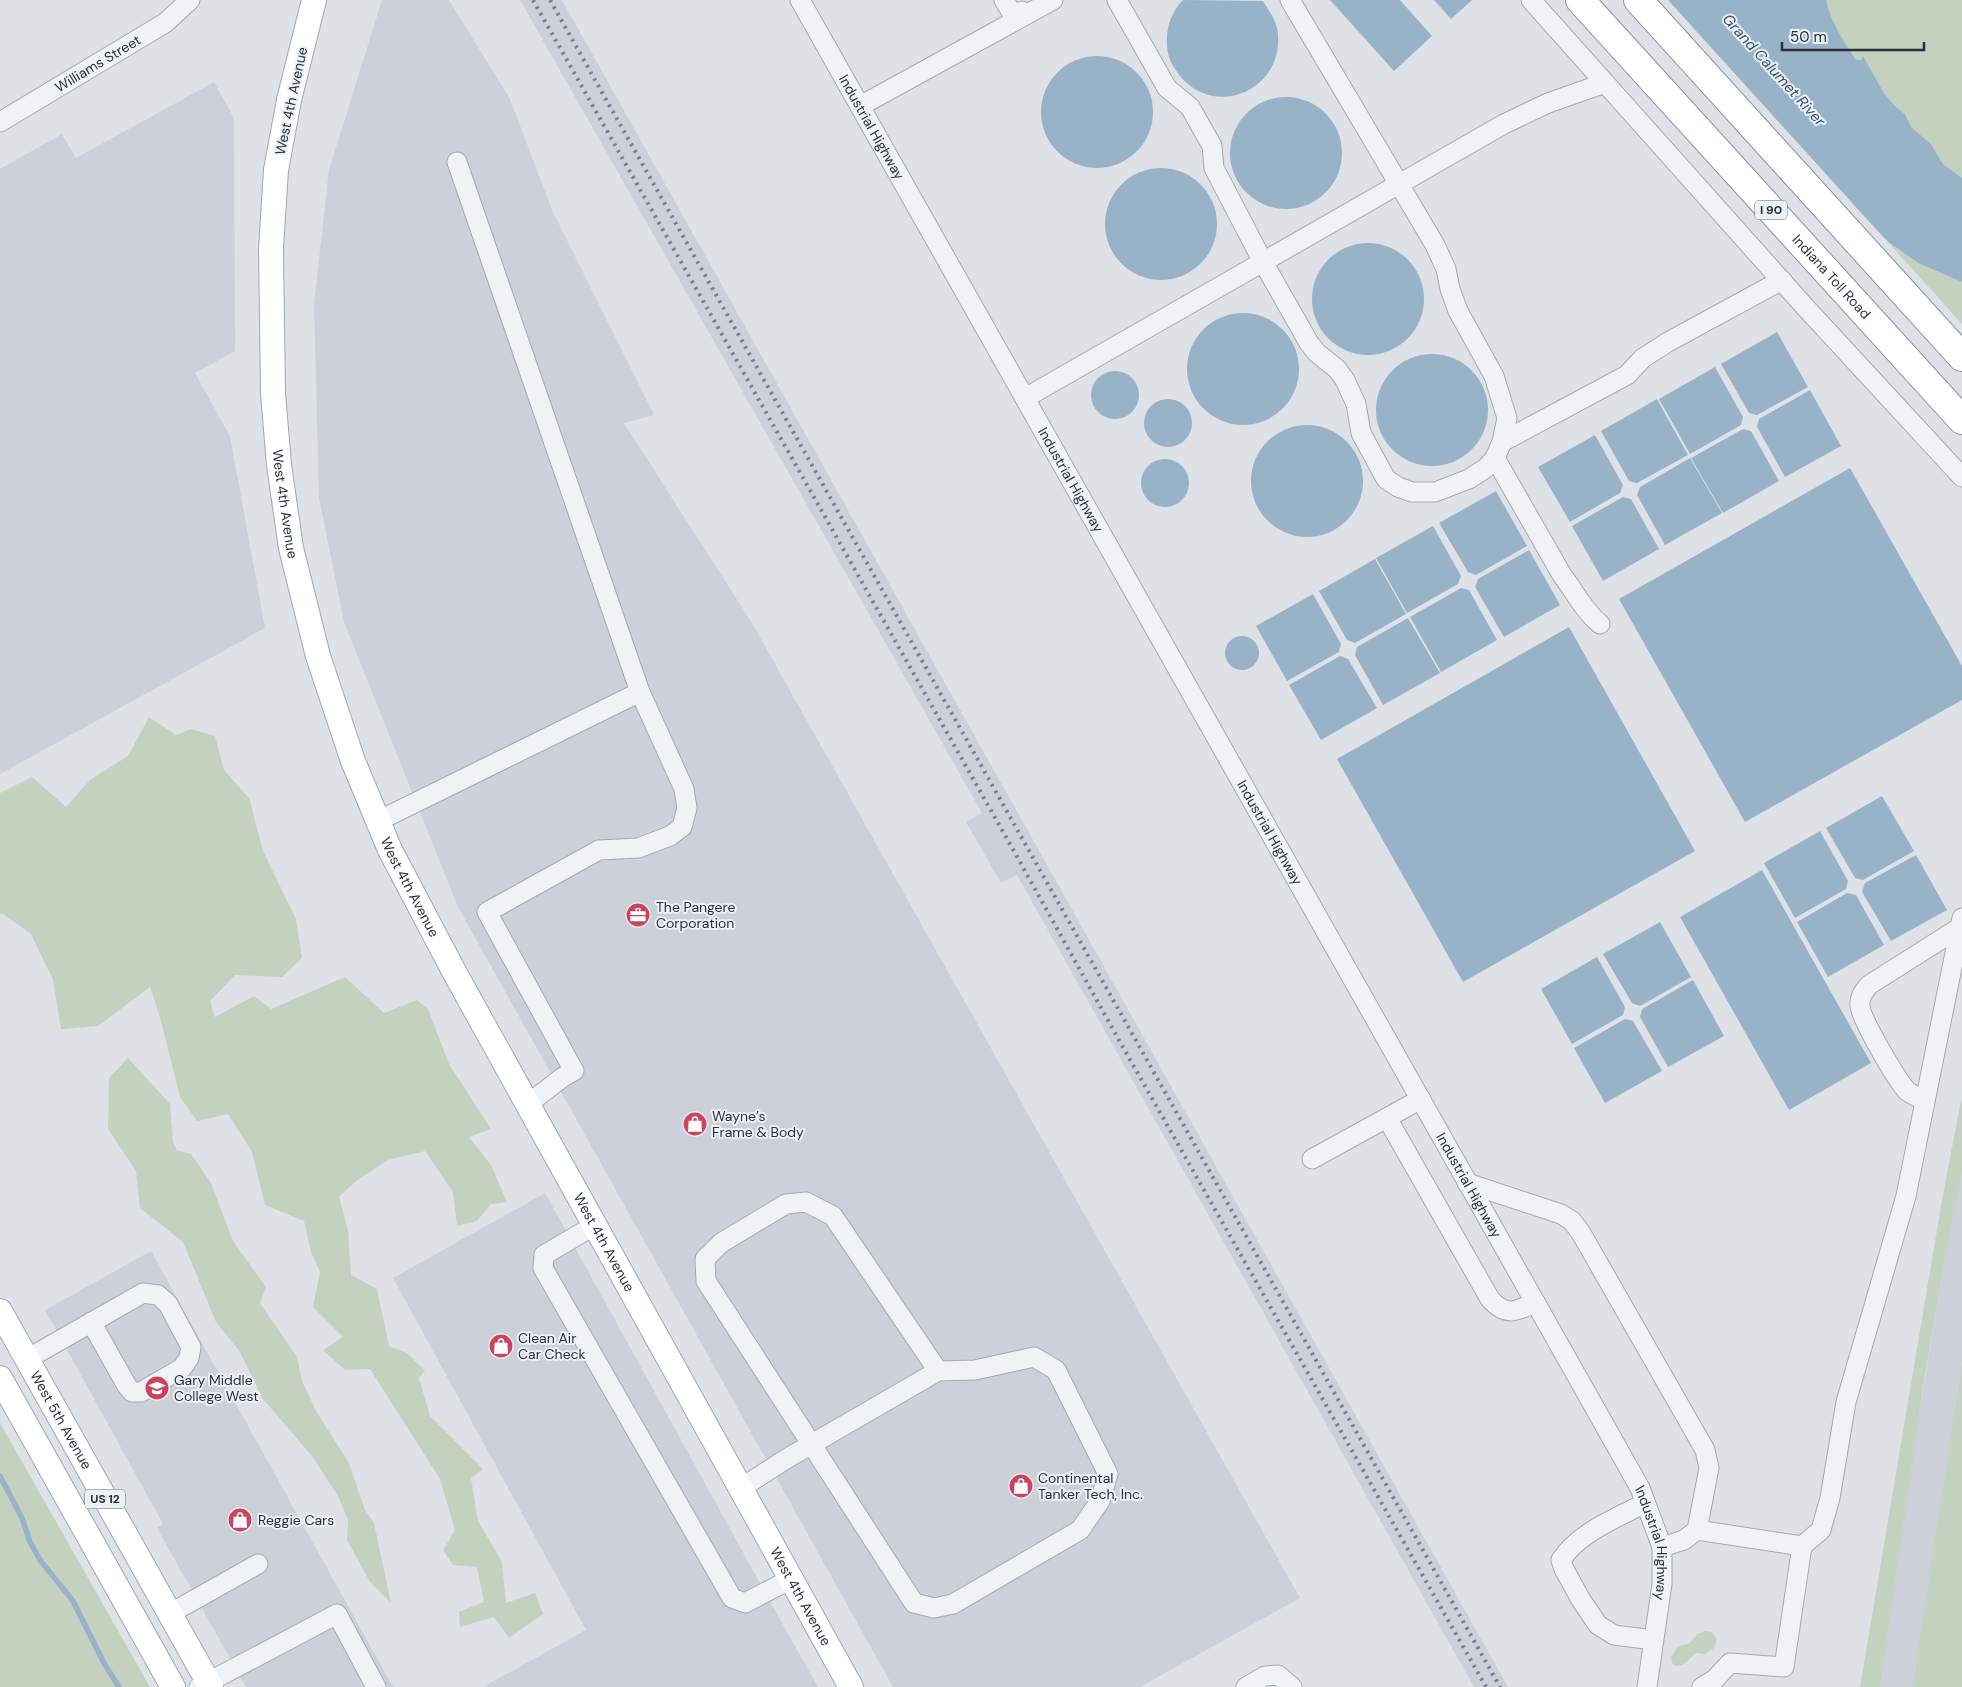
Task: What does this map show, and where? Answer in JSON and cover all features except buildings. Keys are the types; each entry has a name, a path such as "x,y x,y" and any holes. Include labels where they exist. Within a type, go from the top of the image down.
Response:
{"highway":[{"name":"Indiana Toll Road","path":"1580,0 1962,420"},
{"path":"1638,0 1962,357"}],"main road":[{"name":"West 4th Avenue","path":"314,0 289,100 276,170 271,249 274,402 279,464 291,548 318,656 353,762 390,850 453,969 851,1687"},
{"name":"West 5th Avenue","path":"0,1311 169,1614 206,1685"},
{"name":"US 12","path":"0,1378 173,1687"}],"street":[{"name":"Williams Street","path":"0,122 165,23 190,0"},
{"name":"Industrial Highway","path":"800,0 1640,1488 1662,1547 1662,1584 1646,1687"},
{"path":"1004,0 1016,20"},
{"path":"1016,20 1030,0"},
{"path":"860,106 1053,0"},
{"path":"1117,0 1167,88 1190,107 1212,146 1214,168 1263,262 1309,342 1317,353 1337,369 1345,380 1356,404 1361,433 1386,479 1398,487 1412,492 1435,492 1469,479 1486,468 1499,450 1507,418 1494,376 1458,311 1450,289 1446,269 1435,245 1290,0"},
{"path":"1531,0 1782,280 1962,476"},
{"path":"1025,398 1529,112 1558,99 1605,83"},
{"path":"457,162 640,692 684,789 687,808 682,827 670,836 638,848 599,850 487,912 574,1071 563,1077 528,1104"},
{"path":"1499,450 1627,375 1643,358 1668,342 1782,280"},
{"path":"1499,450 1562,575 1576,592 1588,614 1600,624"},
{"path":"378,821 640,692"},
{"path":"1924,1100 1913,1096 1902,1085 1864,1020 1860,1004 1861,997 1870,985 1961,923"},
{"path":"1702,1687 1715,1679 1730,1663 1784,1667 1802,1546 1821,1530 1830,1498 1846,1402 1906,1196 1961,923"},
{"path":"1312,1159 1421,1099"},
{"path":"1387,1118 1490,1299 1498,1306 1510,1311 1520,1310 1535,1302"},
{"path":"1467,1183 1561,1214 1577,1227 1707,1456 1709,1468 1697,1530 1684,1540 1662,1547"},
{"path":"741,1488 811,1445 938,1370 975,1370 1034,1357 1056,1370 1108,1474 1100,1501 1080,1530 953,1604 934,1608 914,1603 811,1445 706,1281 705,1259 721,1243 786,1204 806,1202 833,1216 938,1370"},
{"path":"595,1226 544,1255 543,1268 732,1598 745,1603 791,1579"},
{"path":"27,1359 91,1322 143,1293 158,1295 168,1304 192,1347 189,1358 182,1368 141,1392 132,1392 91,1322"},
{"path":"1645,1503 1584,1536 1568,1549 1561,1560 1577,1592 1598,1625 1614,1635 1654,1640"},
{"path":"1697,1530 1802,1546"},
{"path":"169,1614 258,1564"},
{"path":"206,1685 337,1614 376,1687"},
{"path":"1246,1687 1265,1676 1278,1675 1292,1687"}],"shaded area":[{"path":"382,0 449,0 510,99 552,210 654,415 624,423 752,623 1300,1598 1140,1687 893,1687 458,907 344,622 319,498 314,304 329,170"},
{"path":"520,0 562,0 1508,1687 1474,1687 1017,875 1001,883 966,822 982,813"},
{"path":"214,82 234,118 235,351 195,373 230,436 265,628 0,774 0,169 62,134 76,158"},
{"path":"1962,1158 1962,1362 1913,1687 1880,1687 1910,1472"},
{"path":"545,1193 818,1687 483,1687 586,1630 393,1278"},
{"path":"151,1251 393,1687 246,1687 157,1528 163,1524 45,1310"}],"green space":[{"path":"1826,0 1962,0 1962,178 1943,164 1931,144 1911,127 1905,114 1884,93 1863,56 1861,60 1856,61 1835,24"},
{"path":"1887,241 1918,263 1962,282 1962,324"},
{"path":"149,717 176,735 191,729 215,736 224,770 249,798 263,851 296,919 302,958 282,977 235,975 210,1001 215,1017 254,996 271,1009 345,977 384,1013 417,1000 428,1009 449,1064 491,1129 469,1137 491,1165 507,1202 491,1204 477,1221 457,1226 453,1192 425,1151 388,1160 356,1181 339,1197 348,1230 351,1275 377,1289 389,1346 407,1353 425,1371 419,1378 430,1416 483,1469 471,1478 478,1521 502,1562 506,1603 535,1593 543,1614 509,1638 494,1617 460,1627 459,1612 484,1602 477,1567 453,1565 443,1550 455,1530 440,1479 370,1369 345,1370 323,1350 343,1337 313,1307 320,1272 311,1252 304,1221 265,1205 252,1152 228,1114 197,1121 180,1097 159,1014 150,987 98,1026 61,1029 53,980 31,934 3,914 0,914 0,793 32,777 66,807 90,780 128,756"},
{"path":"128,1058 170,1104 173,1142 177,1150 191,1154 211,1183 233,1241 266,1287 260,1303 297,1357 302,1381 316,1411 349,1463 365,1510 374,1523 391,1603 370,1582 347,1540 348,1520 338,1496 312,1456 263,1399 240,1352 216,1322 183,1242 140,1208 136,1171 108,1129 109,1078"},
{"path":"1962,1095 1962,1169 1924,1381 1880,1687 1860,1687 1942,1200"},
{"path":"1962,1362 1962,1687 1913,1687 1919,1644"},
{"path":"0,1423 150,1687 0,1687"},
{"path":"1705,1631 1712,1632 1717,1639 1714,1648 1705,1654 1696,1653 1683,1665 1673,1665 1671,1658 1677,1647 1690,1643 1697,1634"}],"water":[{"path":"1183,0 1263,1 1275,22 1278,36 1276,55 1269,71 1258,84 1244,92 1227,96 1211,95 1194,89 1180,76 1169,58 1167,39 1168,26 1172,15"},
{"path":"1330,0 1400,0 1432,36 1394,71"},
{"path":"1434,0 1472,0 1451,19"},
{"name":"Grand Calumet River","path":"1655,0 1826,0 1835,24 1856,60 1861,60 1863,56 1884,93 1905,114 1911,127 1931,144 1943,164 1962,178 1962,282 1918,263 1887,241"},
{"path":"1097,56 1118,60 1136,73 1149,91 1153,112 1149,133 1136,151 1118,164 1097,168 1076,164 1058,151 1045,133 1041,112 1045,91 1058,73 1076,60"},
{"path":"1286,97 1307,101 1325,114 1338,132 1342,153 1338,174 1325,192 1307,205 1286,209 1265,205 1247,192 1234,174 1230,153 1234,132 1247,114 1265,101"},
{"path":"1161,168 1182,172 1200,185 1213,203 1217,224 1213,245 1200,263 1182,276 1161,280 1140,276 1122,263 1109,245 1105,224 1109,203 1122,185 1140,172"},
{"path":"1368,243 1389,247 1408,259 1420,278 1424,299 1420,320 1408,339 1389,351 1368,355 1347,351 1328,339 1316,320 1312,299 1316,278 1328,259 1347,247"},
{"path":"1243,313 1264,317 1282,330 1295,348 1299,369 1295,390 1282,408 1264,421 1243,425 1222,421 1204,408 1191,390 1187,369 1191,348 1204,330 1222,317"},
{"path":"1777,332 1808,387 1757,415 1749,413 1721,364"},
{"path":"1432,354 1453,358 1471,371 1484,389 1488,410 1484,431 1471,449 1453,462 1432,466 1411,462 1393,449 1380,431 1376,410 1380,389 1393,371 1411,358"},
{"path":"1715,367 1743,417 1741,425 1690,454 1659,399"},
{"path":"1115,371 1124,373 1132,378 1137,386 1139,395 1137,404 1132,412 1124,417 1115,419 1106,417 1098,412 1093,404 1091,395 1093,386 1098,378 1106,373"},
{"path":"1810,390 1841,446 1785,477 1757,427 1759,419"},
{"path":"1168,399 1177,401 1185,406 1190,414 1192,423 1190,432 1185,440 1177,445 1168,447 1159,445 1151,440 1146,432 1144,423 1146,414 1151,406 1159,401"},
{"path":"1657,399 1688,455 1637,483 1629,481 1601,431"},
{"path":"1307,425 1328,429 1346,442 1359,460 1363,481 1359,502 1346,520 1328,533 1307,537 1286,533 1268,520 1255,502 1251,481 1255,460 1268,442 1286,429"},
{"path":"1743,429 1751,431 1779,481 1723,513 1691,458"},
{"path":"1595,435 1623,485 1620,493 1570,522 1538,467"},
{"path":"1690,458 1722,513 1665,545 1637,495 1640,487"},
{"path":"1165,459 1174,461 1182,466 1187,474 1189,483 1187,492 1182,500 1174,505 1165,507 1156,505 1148,500 1143,492 1141,483 1143,474 1148,466 1156,461"},
{"path":"1850,468 1962,666 1962,700 1745,822 1619,599"},
{"path":"1496,491 1527,546 1476,575 1468,572 1439,523"},
{"path":"1623,497 1631,499 1659,549 1603,581 1572,526"},
{"path":"1433,526 1461,576 1458,584 1407,613 1376,558"},
{"path":"1529,550 1560,605 1504,637 1475,587 1478,579"},
{"path":"1375,559 1406,614 1355,643 1347,640 1319,591"},
{"path":"1461,588 1469,590 1497,640 1441,672 1410,617"},
{"path":"1313,594 1341,644 1339,652 1287,681 1256,626"},
{"path":"1408,618 1440,673 1383,705 1355,655 1357,647"},
{"path":"1569,627 1695,851 1463,982 1337,759"},
{"path":"1242,636 1249,637 1254,641 1258,646 1258,660 1254,665 1249,669 1242,670 1235,669 1230,665 1226,660 1225,653 1226,646 1230,641 1235,637"},
{"path":"1340,656 1348,659 1377,708 1321,740 1289,685"},
{"path":"1882,796 1914,851 1863,880 1855,878 1826,828"},
{"path":"1820,831 1848,881 1846,889 1795,918 1764,863"},
{"path":"1916,855 1947,910 1891,941 1862,892 1865,883"},
{"path":"1762,870 1871,1063 1789,1110 1680,917"},
{"path":"1847,893 1856,895 1884,945 1828,977 1797,922"},
{"path":"1660,922 1691,977 1640,1006 1632,1003 1603,954"},
{"path":"1597,957 1625,1007 1623,1015 1572,1044 1541,989"},
{"path":"1693,980 1724,1036 1668,1067 1640,1017 1642,1009"},
{"path":"1625,1019 1633,1021 1662,1071 1605,1103 1574,1048"}],"pier":[{"path":"1652,0 1668,0 1894,249 1850,218"}],"waterway":[{"path":"0,1476 22,1518 30,1542 40,1560 73,1601 104,1663 119,1687"}],"railway":[{"path":"533,0 1486,1687"},
{"path":"550,0 1500,1687"}],"place":[{"name":"The Pangere Corporation","path":"638,915"},
{"name":"Wayne’s Frame & Body","path":"695,1124"},
{"name":"Clean Air Car Check","path":"501,1346"},
{"name":"Gary Middle College West","path":"157,1388"},
{"name":"Continental Tanker Tech, Inc.","path":"1021,1486"},
{"name":"Reggie Cars","path":"240,1520"}]}
